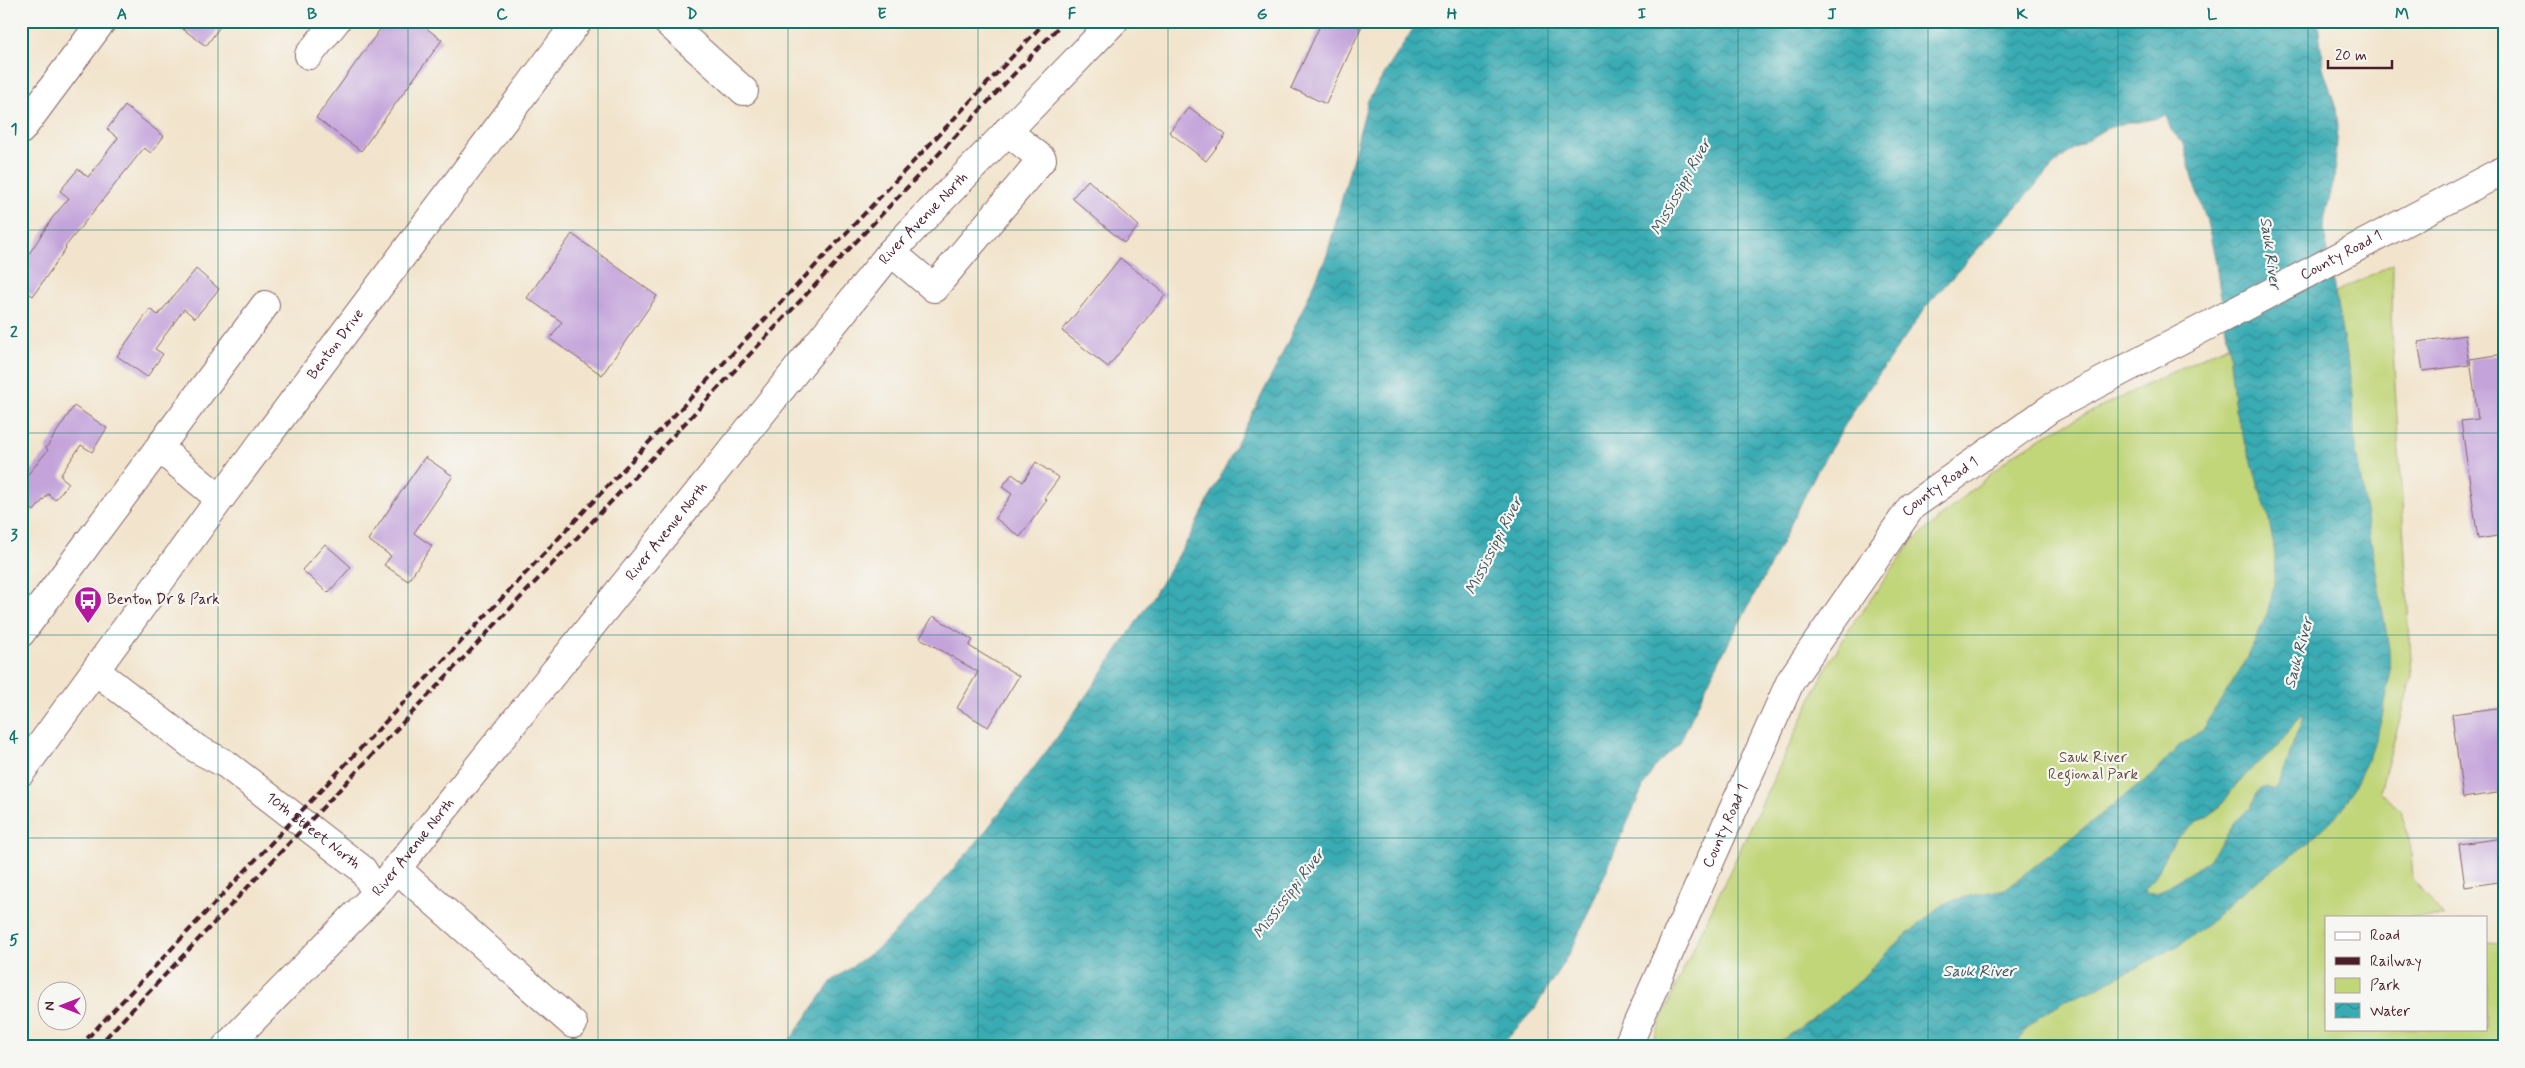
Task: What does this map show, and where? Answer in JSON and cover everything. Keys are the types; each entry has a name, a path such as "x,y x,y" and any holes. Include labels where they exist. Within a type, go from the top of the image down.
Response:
{"street":[{"path":"21,130 102,21"},
{"path":"309,55 336,21"},
{"name":"Benton Drive","path":"21,772 220,499 578,21"},
{"path":"666,21 744,91"},
{"name":"River Avenue North","path":"226,1047 377,893 890,252 1114,21"},
{"path":"890,252 934,288 1042,159 1007,131"},
{"name":"County Road 1","path":"1627,1047 1790,680 1912,506 2052,408 2504,170"},
{"path":"21,634 265,305"},
{"path":"159,448 220,499"},
{"name":"10th Street North","path":"96,670 197,749 216,774 349,882 377,893"},
{"path":"396,868 573,1024"}],"green space":[{"name":"Sauk River Regional Park","path":"2393,264 2392,333 2412,676 2380,791 2400,810 2410,839 2413,879 2444,916 2325,916 2325,1030 2488,1030 2488,943 2504,944 2504,1047 1651,1047 1676,985 1825,670 1850,628 1911,543 2010,457 2052,431"}],"water":[{"path":"1418,21 2318,21 2323,67 2336,108 2338,127 2334,181 2325,216 2324,231 2353,393 2354,439 2389,649 2390,680 2381,721 2370,755 2343,809 2307,844 2236,897 2209,923 2183,943 2089,992 2064,1001 2040,1016 2026,1029 2013,1047 1772,1047 1830,1006 1860,980 1892,947 1943,904 1965,897 2005,889 2152,775 2179,746 2201,731 2247,659 2267,614 2274,585 2275,554 2268,515 2235,410 2228,342 2215,258 2206,218 2193,182 2184,144 2171,130 2166,116 2139,122 2128,122 2105,129 2073,149 2053,166 1928,304 1854,410 1816,473 1768,570 1714,670 1679,744 1656,765 1643,787 1573,947 1535,1008 1500,1047 785,1047 832,981 881,946 931,895 981,837 1058,736 1128,635 1165,577 1190,536 1280,359 1327,255 1368,100","holes":["2302,713 2301,725 2293,742 2284,772 2275,790 2266,787 2258,791 2251,806 2235,823 2208,861 2159,892 2146,894 2144,889 2153,880 2176,838 2221,806 2236,785 2255,765 2275,750"]}],"building":[{"path":"172,21 224,21 206,46"},
{"path":"386,21 417,21 442,40 361,151 316,118"},
{"path":"1322,21 1364,21 1326,104 1291,88"},
{"path":"125,106 164,136 151,153 144,148 65,247 33,296 21,288 21,253 27,257 53,217 69,198 60,191 78,169 88,177 118,138 107,129"},
{"path":"1189,107 1226,135 1206,161 1169,132"},
{"path":"1088,180 1139,226 1124,243 1072,198"},
{"path":"572,234 657,296 602,375 550,339 562,322 527,298"},
{"path":"1120,258 1166,294 1108,367 1062,331"},
{"path":"196,269 219,289 195,318 184,309 155,349 163,354 147,377 117,356 150,309 158,315"},
{"path":"2465,335 2469,365 2423,371 2418,342"},
{"path":"2504,354 2504,535 2478,539 2461,421 2478,419 2470,359"},
{"path":"74,406 107,428 92,452 81,445 60,476 69,483 55,500 48,494 34,511 21,501 21,483 48,450 46,448"},
{"path":"425,457 453,476 414,533 432,546 408,581 384,565 391,556 368,540"},
{"path":"1036,462 1059,478 1044,498 1047,500 1020,537 995,518 1012,494 1002,487 1012,474 1023,482"},
{"path":"325,544 351,567 328,593 302,570"},
{"path":"933,616 973,640 969,646 1019,676 988,727 957,708 978,672 920,638"},
{"path":"2504,707 2504,792 2463,798 2452,714"},
{"path":"2504,838 2504,881 2465,887 2459,844"}],"railway":[{"path":"79,1047 1046,21"},
{"path":"97,1047 1064,21"}],"place":[{"name":"Benton Dr & Park","path":"88,624"}],"water label":[{"name":"Mississippi River","path":"1681,187"},
{"name":"Sauk River","path":"2270,253"},
{"name":"Mississippi River","path":"1494,546"},
{"name":"Sauk River","path":"2299,653"},
{"name":"Mississippi River","path":"1289,894"},
{"name":"Sauk River","path":"1979,971"}]}
